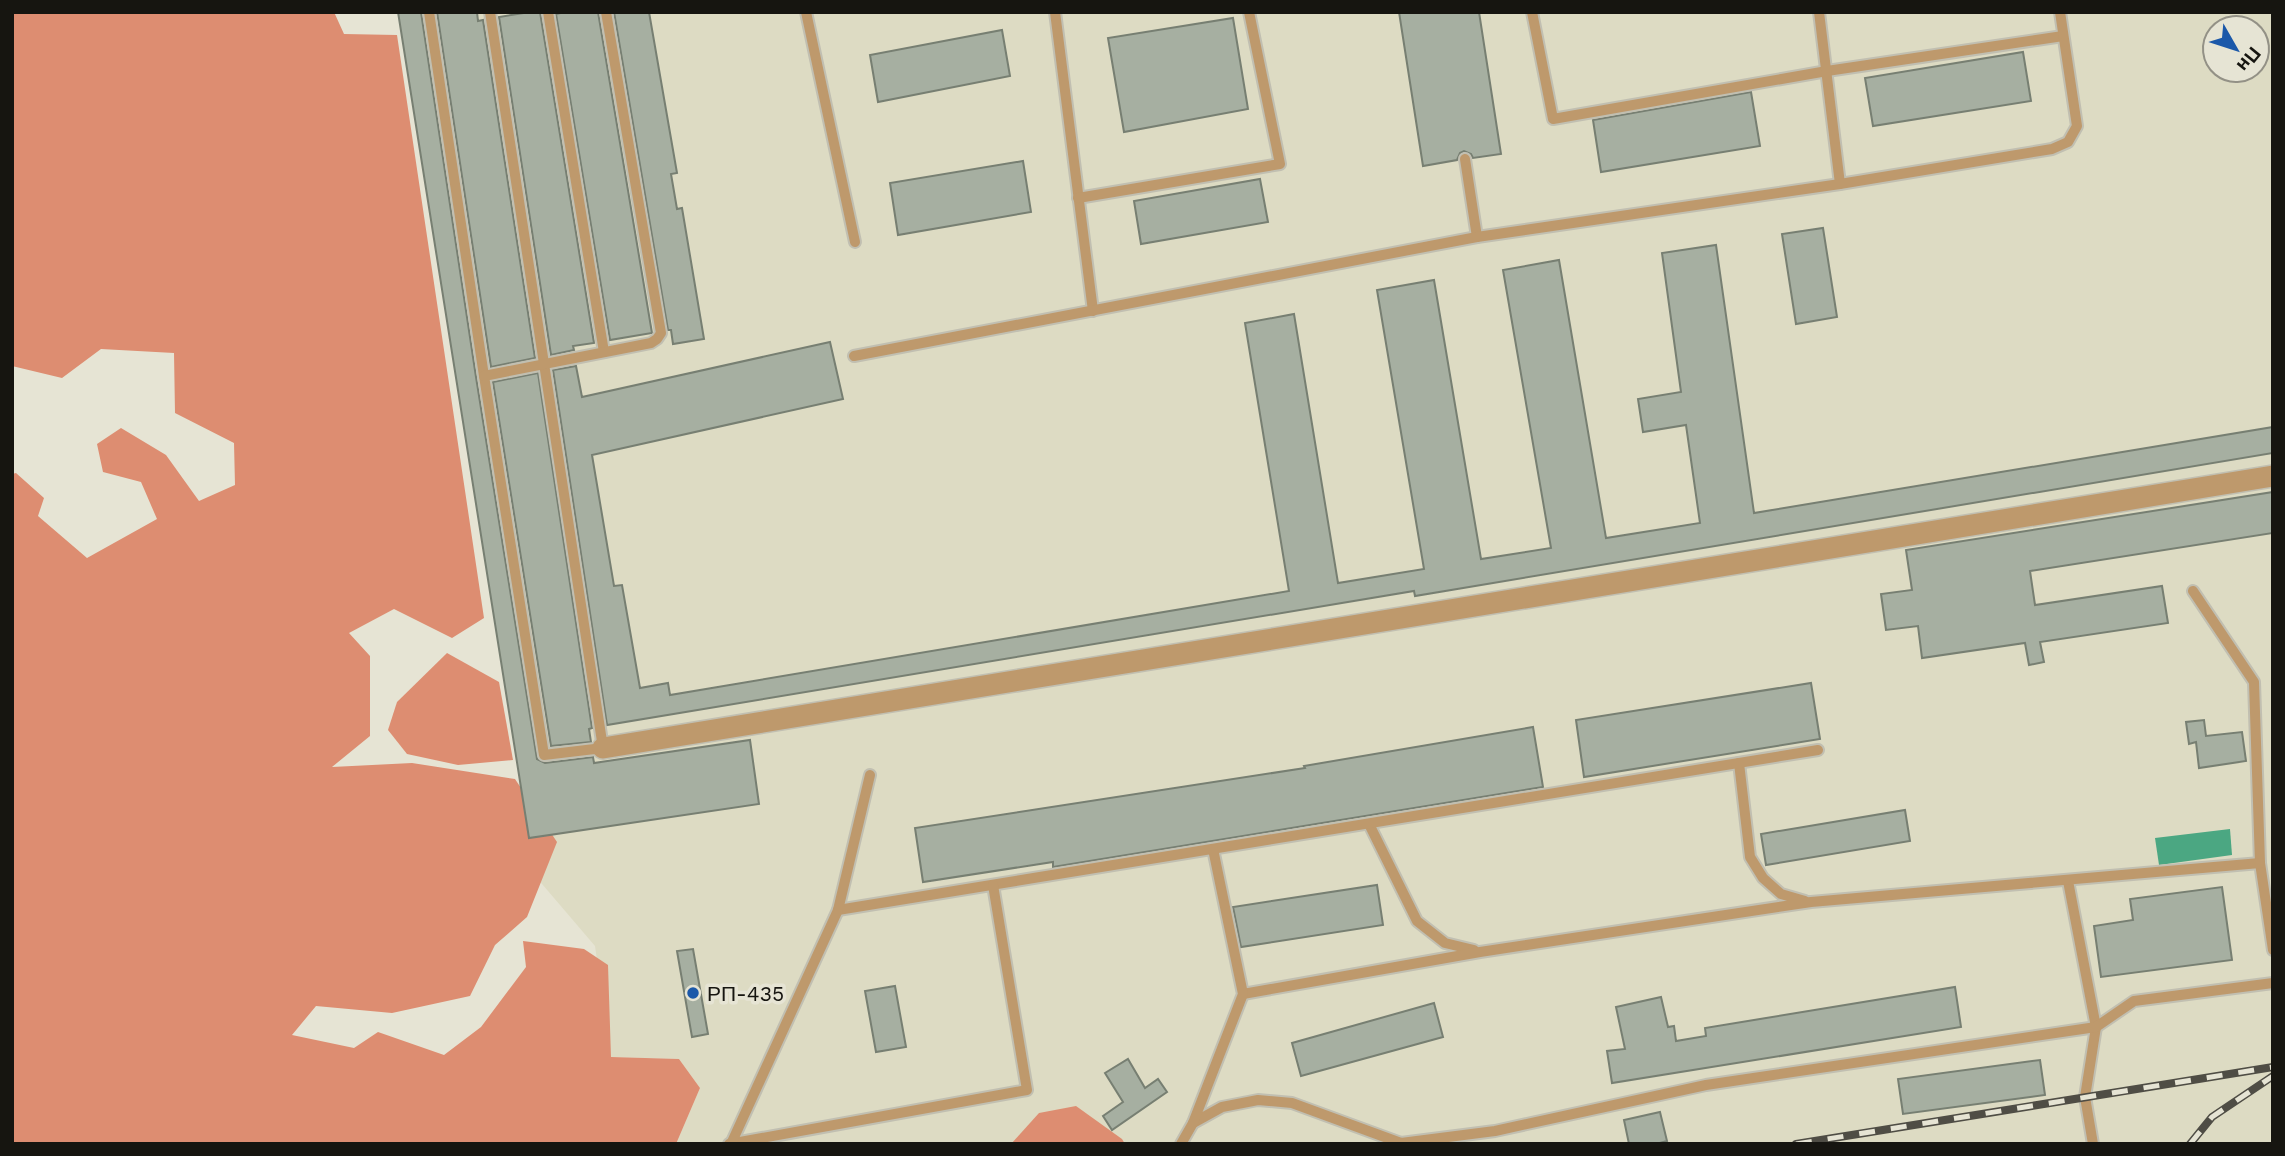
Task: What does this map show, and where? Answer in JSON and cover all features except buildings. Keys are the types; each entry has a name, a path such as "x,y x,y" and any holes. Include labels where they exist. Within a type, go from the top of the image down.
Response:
{"street":[{"path":"603,748 2273,476"}],"lane":[{"path":"429,12 544,755 603,748 490,12"},
{"path":"548,12 604,352"},
{"path":"484,376 651,343 661,333 606,12"},
{"path":"806,12 855,242"},
{"path":"1055,12 1093,311"},
{"path":"1078,198 1280,164 1249,12"},
{"path":"1531,12 1553,119 1827,71 2063,36"},
{"path":"1819,12 1840,184"},
{"path":"854,356 1477,237 1840,184 2052,149 2068,142 2077,126 2060,12"},
{"path":"1465,159 1477,237"},
{"path":"2193,591 2254,682 2260,863 2273,950"},
{"path":"838,911 1818,750"},
{"path":"1740,763 1751,857 1763,878 1781,894 1811,902"},
{"path":"730,1143 838,911 870,775"},
{"path":"1369,824 1417,921 1445,943 1480,952"},
{"path":"1181,1144 1193,1123 1243,995 1213,849"},
{"path":"1243,995 1480,952 1811,902 2260,863"},
{"path":"2068,881 2096,1027 2085,1097 2093,1144"},
{"path":"730,1143 1027,1090 993,885"},
{"path":"1193,1123 1222,1107 1258,1100 1292,1103 1401,1143 1495,1131 1706,1085 2096,1027 2134,1001 2273,983"}],"shaded area":[{"path":"12,12 334,12 344,34 397,35 484,618 452,638 394,609 349,633 370,656 370,736 332,767 412,763 515,779 557,842 527,917 495,945 470,996 392,1013 316,1006 292,1035 354,1048 378,1032 444,1055 481,1027 526,967 523,941 584,949 608,965 611,1057 679,1059 700,1088 676,1144 12,1144 12,474 16,473 44,498 38,516 87,558 157,519 141,482 103,472 97,444 121,428 166,455 199,501 235,485 234,443 175,413 174,353 101,349 62,378 12,366"},
{"path":"398,12 2273,12 2273,1144 676,1144 700,1088 679,1059 611,1057 595,946 513,850 520,774"},
{"path":"447,653 499,682 513,760 458,765 407,754 388,730 397,702"},
{"path":"2230,829 2232,855 2159,865 2155,838"},
{"path":"1076,1106 1122,1139 1125,1144 1011,1144 1039,1113"}],"railway":[{"path":"1796,1144 2273,1067"},
{"path":"2190,1144 2212,1117 2273,1076"}],"place":[{"name":"РП-435","path":"693,993"}]}
